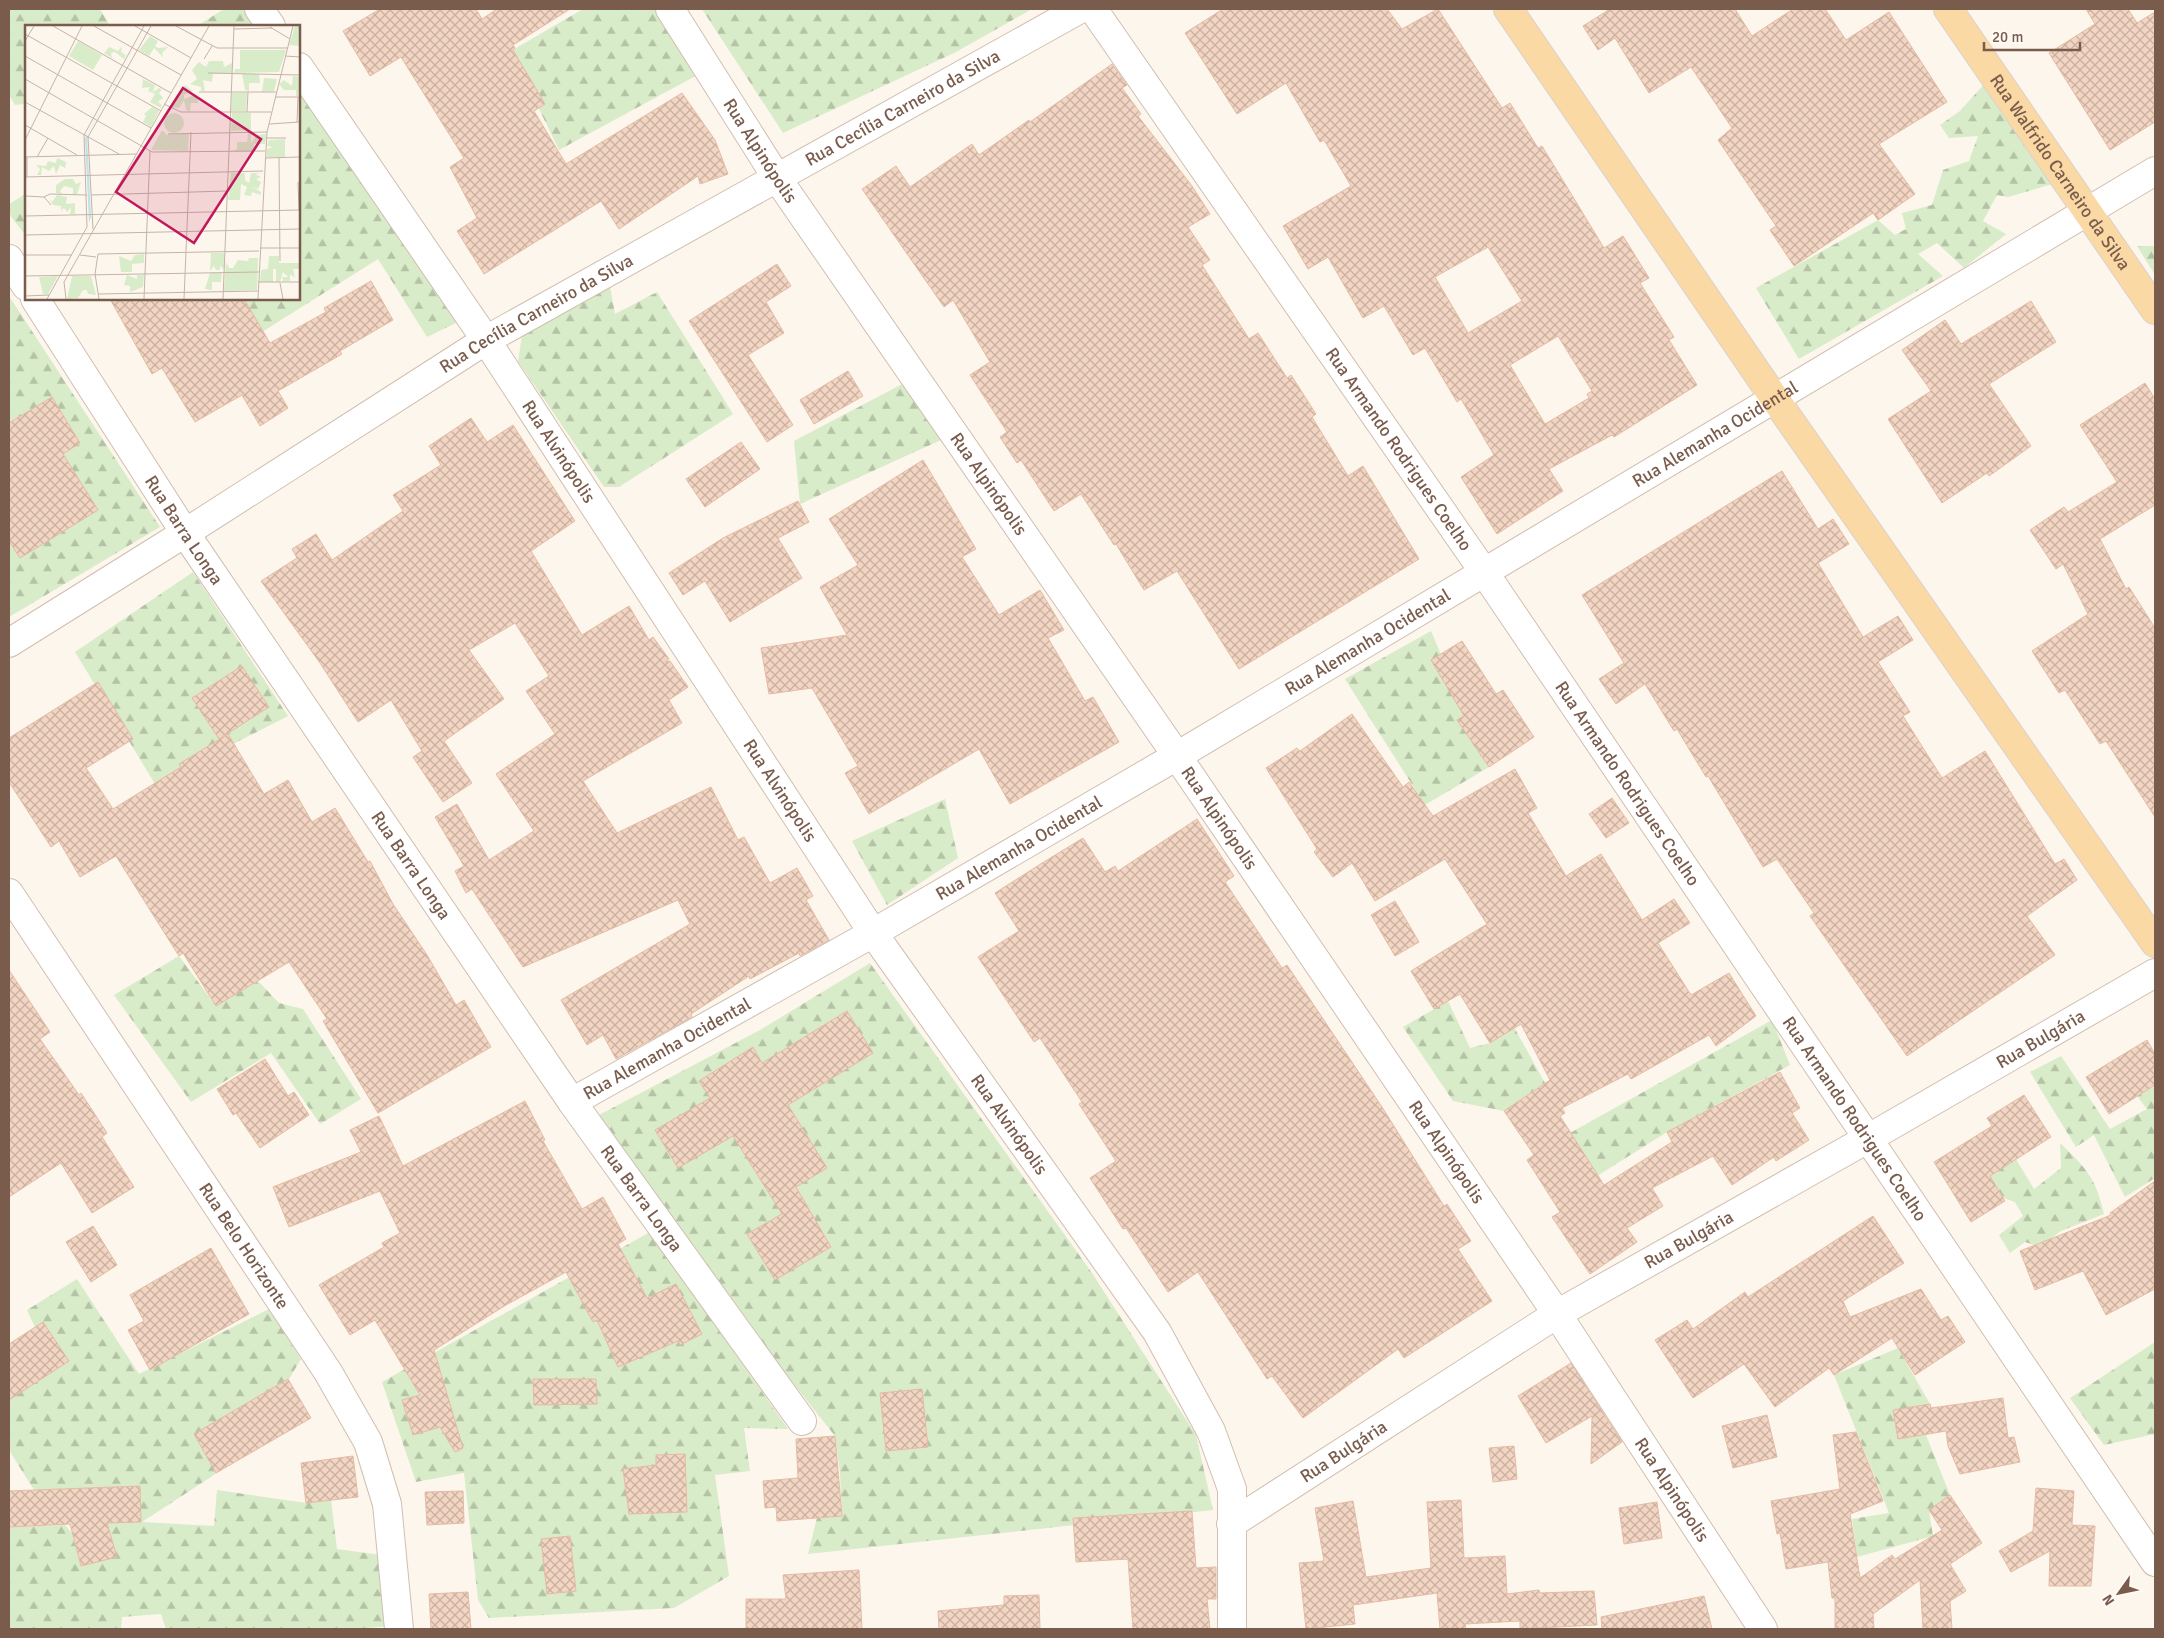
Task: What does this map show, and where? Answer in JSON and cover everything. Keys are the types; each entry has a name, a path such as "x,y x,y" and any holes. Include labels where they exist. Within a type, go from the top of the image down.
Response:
{"main road":[{"path":"1508,9 1775,399 2155,943"},
{"name":"Rua Walfrido Carneiro da Silva","path":"1948,9 2089,210 2155,310"}],"street":[{"path":"259,9 270,25"},
{"name":"Rua Alpinópolis","path":"670,9 777,178 1177,756 1557,1314 1764,1629"},
{"name":"Rua Cecília Carneiro da Silva","path":"9,643 185,533 486,340 1080,9"},
{"name":"Rua Armando Rodrigues Coelho","path":"1093,9 1484,572 2155,1562"},
{"name":"Rua Alvinópolis","path":"300,68 486,340 873,933 1157,1332 1211,1431 1232,1489 1232,1629"},
{"name":"Rua Alemanha Ocidental","path":"572,1102 873,933 1177,756 2155,171"},
{"path":"9,259 25,284"},
{"name":"Rua Barra Longa","path":"35,300 185,533 572,1102 802,1421"},
{"name":"Rua Belo Horizonte","path":"9,893 328,1372 368,1442 387,1504 400,1629"},
{"name":"Rua Bulgária","path":"1232,1524 1557,1314 1869,1138 2155,973"}],"green space":[{"path":"9,9 100,9 109,25 25,25 25,104 15,105 9,95"},
{"path":"224,9 246,9 257,25 199,25"},
{"path":"583,9 659,9 701,73 559,150 511,51"},
{"path":"702,9 1032,9 956,52 783,133"},
{"path":"1987,81 2056,183 2008,197 1997,195 1983,221 2006,234 1964,268 1937,243 1918,254 1943,276 1799,359 1756,288 1878,220 1895,235 1906,229 1902,213 1932,205 1943,170 1969,161 1978,136 1949,138 1940,125 1960,111"},
{"path":"300,86 462,320 427,337 378,259 262,332 245,300 300,300"},
{"path":"25,195 25,235 9,214 9,204"},
{"path":"2137,246 2155,246 2155,275"},
{"path":"609,281 615,314 657,292 733,414 619,487 604,487 518,361 522,336"},
{"path":"9,296 160,527 9,617"},
{"path":"908,381 941,440 800,504 794,441"},
{"path":"193,572 288,716 155,784 75,652"},
{"path":"1431,631 1489,767 1425,805 1345,679"},
{"path":"945,799 958,858 887,905 852,841"},
{"path":"179,956 216,1006 258,981 279,1003 303,1009 361,1099 320,1124 271,1053 191,1102 114,995"},
{"path":"870,963 1092,1273 1196,1435 1213,1510 808,1554 818,1514 842,1516 840,1473 835,1436 786,1374 599,1115 760,1030"},
{"path":"1448,1001 1470,1048 1490,1043 1514,1027 1545,1083 1504,1111 1453,1101 1403,1027"},
{"path":"1772,1020 1790,1065 1667,1132 1597,1176 1570,1133"},
{"path":"2061,1056 2110,1129 2147,1109 2137,1096 2155,1086 2155,1178 2125,1197 2094,1135 2076,1147 2030,1072"},
{"path":"2060,1143 2089,1174 2097,1191 2104,1214 2061,1231 2040,1247 2025,1242 2010,1253 1999,1235 2023,1216 2015,1202 1987,1192 1989,1147 2011,1151 2034,1189 2061,1168"},
{"path":"650,1232 788,1429 744,1428 750,1471 715,1475 729,1576 674,1608 489,1618 478,1600 464,1473 416,1482 382,1382"},
{"path":"77,1279 139,1374 269,1309 301,1359 289,1379 194,1434 217,1473 142,1522 214,1526 217,1490 306,1503 331,1500 337,1549 381,1555 390,1626 354,1629 166,1629 161,1614 122,1617 121,1629 9,1629 9,1527 65,1525 72,1533 81,1566 116,1557 107,1523 141,1522 139,1486 34,1490 9,1450 9,1391 51,1362 27,1310"},
{"path":"2155,1342 2155,1434 2104,1445 2070,1398"},
{"path":"1898,1348 1930,1404 1936,1432 1926,1435 1950,1495 1929,1510 1933,1536 1857,1557 1852,1519 1889,1513 1834,1375"}],"building":[{"path":"380,9 476,9 482,19 497,9 570,9 513,45 515,48 513,50 545,104 534,111 566,164 682,93 715,140 728,174 700,184 698,176 619,229 601,201 484,274 457,231 477,218 450,167 464,158 401,57 370,76 343,31"},
{"path":"1223,9 1387,9 1402,29 1438,9 1502,108 1510,103 1538,148 1542,146 1604,248 1623,236 1649,278 1640,283 1674,337 1669,340 1697,385 1614,437 1612,435 1549,469 1563,491 1497,534 1461,477 1494,455 1461,399 1457,402 1425,348 1413,355 1384,306 1363,318 1328,257 1308,269 1283,226 1351,186 1324,140 1320,142 1286,83 1237,114 1185,33","holes":["1488,247 1522,301 1468,333 1435,277","1558,336 1592,391 1587,394 1589,398 1545,424 1510,365"]},
{"path":"1610,9 1735,9 1752,36 1793,9 1825,9 1846,40 1889,12 1947,102 1879,144 1915,194 1878,220 1873,213 1794,266 1770,230 1776,226 1718,140 1732,128 1691,67 1649,93 1615,38 1598,50 1583,26"},
{"path":"2086,9 2128,9 2137,23 2155,12 2155,122 2110,150 2049,53 2095,24"},
{"path":"1112,64 1127,85 1122,88 1141,114 1138,116 1192,186 1210,214 1188,227 1210,260 1202,265 1249,339 1258,333 1287,378 1291,375 1316,414 1312,417 1348,476 1363,466 1419,559 1239,669 1177,571 1144,590 1116,544 1114,545 1081,494 1054,511 1021,460 1017,463 1000,437 1007,432 970,375 990,362 953,300 944,307 862,189 896,166 910,187 972,144 979,155 1029,120 1030,122"},
{"path":"777,264 791,286 766,302 784,333 748,355 793,425 767,442 689,321"},
{"path":"371,281 393,320 340,351 342,354 278,391 288,408 260,426 242,395 195,422 162,368 152,374 111,300 245,300 270,343 326,312 324,308"},
{"path":"2031,301 2056,342 1989,384 2031,446 1989,476 1987,473 1942,503 1888,419 1931,391 1902,350 1945,320 1961,344"},
{"path":"848,371 863,396 814,424 800,400"},
{"path":"2145,383 2155,399 2155,505 2100,539 2126,589 2129,587 2155,628 2155,817 2106,741 2100,744 2065,690 2059,693 2032,651 2088,614 2063,564 2056,569 2030,530 2064,507 2068,512 2117,482 2080,425"},
{"path":"52,397 80,443 63,454 98,510 20,558 9,541 9,423"},
{"path":"471,418 487,442 513,425 575,521 531,551 582,635 629,606 649,640 653,637 669,659 665,662 670,661 688,687 669,700 682,723 583,781 617,833 711,787 738,840 744,837 770,883 797,868 813,896 806,900 829,940 800,956 799,953 750,979 749,976 691,1014 692,1017 616,1059 603,1035 587,1045 561,1000 690,924 678,900 523,967 472,889 466,893 455,871 464,866 435,817 457,804 489,860 534,831 496,774 555,734 526,691 549,676 515,623 469,650 504,699 444,741 472,783 443,802 413,757 422,751 391,700 358,722 320,663 261,581 297,558 292,549 316,534 332,560 403,511 393,495 441,465 429,446"},
{"path":"741,442 760,469 705,507 686,479"},
{"path":"923,460 976,549 962,557 999,615 1040,590 1064,630 1048,638 1085,701 1093,697 1119,742 1010,804 979,749 869,814 845,773 858,766 812,688 769,694 761,648 847,635 820,587 858,565 829,519"},
{"path":"1782,471 1818,529 1833,519 1849,544 1818,563 1863,637 1898,616 1913,640 1878,662 1910,712 1903,716 1942,778 1985,751 2055,864 2064,859 2077,880 2027,916 2055,955 1907,1056 1810,916 1814,913 1777,859 1763,867 1708,776 1706,777 1677,729 1674,731 1645,684 1616,704 1599,679 1624,663 1582,595"},
{"path":"798,501 809,522 778,538 802,578 730,622 705,581 683,595 669,573 723,538"},
{"path":"1462,641 1496,694 1503,690 1534,737 1489,767 1457,720 1464,716 1431,660"},
{"path":"242,666 269,707 219,739 192,698"},
{"path":"98,682 133,739 86,768 113,809 181,767 179,764 228,734 264,794 288,780 312,822 335,808 368,862 370,861 393,904 427,955 456,1005 464,1000 491,1047 378,1113 323,1021 327,1019 289,962 216,1006 183,953 179,956 116,856 80,877 59,841 51,847 9,782 9,738"},
{"path":"1352,714 1403,787 1409,782 1433,816 1515,769 1537,808 1528,813 1566,876 1601,854 1642,920 1674,899 1690,923 1658,943 1691,995 1729,973 1756,1016 1716,1046 1709,1035 1631,1079 1628,1074 1562,1108 1565,1113 1560,1116 1604,1185 1672,1142 1667,1132 1780,1072 1800,1108 1792,1113 1809,1140 1776,1161 1774,1157 1732,1185 1713,1156 1652,1188 1663,1206 1627,1228 1637,1242 1590,1274 1552,1217 1560,1212 1527,1160 1534,1155 1504,1111 1550,1080 1521,1024 1490,1043 1460,994 1434,1009 1411,971 1487,924 1445,859 1375,901 1352,863 1333,877 1314,852 1317,849 1266,768 1297,748 1300,751"},
{"path":"1612,798 1629,823 1606,838 1589,814"},
{"path":"1197,819 1234,876 1225,882 1282,968 1287,965 1382,1107 1444,1206 1447,1204 1471,1241 1458,1249 1492,1301 1404,1358 1398,1349 1303,1418 1272,1376 1267,1379 1198,1272 1168,1292 1126,1228 1123,1229 1090,1178 1116,1161 1079,1104 1082,1102 1040,1038 1034,1042 978,957 1019,931 995,893 1039,865 1083,838 1105,872 1115,866 1118,871"},
{"path":"1395,901 1419,942 1395,956 1371,915"},
{"path":"9,970 50,1032 40,1039 79,1095 81,1093 107,1133 102,1137 134,1187 92,1213 61,1163 9,1197"},
{"path":"847,1011 873,1053 788,1105 827,1168 796,1187 831,1247 775,1280 747,1234 782,1214 733,1136 678,1168 655,1130 710,1098 699,1081 753,1047 762,1063"},
{"path":"2147,1040 2155,1054 2155,1085 2109,1114 2086,1077"},
{"path":"265,1059 288,1096 294,1092 309,1115 260,1148 236,1113 233,1115 217,1089"},
{"path":"2024,1095 2051,1137 1990,1176 2005,1201 1971,1222 1934,1162 1992,1126 1987,1118"},
{"path":"525,1101 545,1140 543,1141 582,1209 603,1197 626,1239 618,1244 647,1298 676,1284 702,1334 680,1345 678,1341 618,1367 597,1320 593,1322 566,1272 506,1305 434,1350 463,1448 455,1452 440,1427 413,1435 402,1400 420,1395 375,1320 350,1335 319,1285 384,1247 382,1243 400,1233 380,1191 289,1227 273,1187 361,1152 350,1130 379,1116 403,1166"},
{"path":"2155,1181 2155,1289 2106,1315 2083,1271 2035,1290 2020,1251 2111,1215 2110,1213"},
{"path":"1873,1216 1904,1263 1843,1301 1850,1317 1921,1289 1941,1320 1948,1316 1965,1342 1915,1375 1892,1338 1834,1375 1829,1368 1775,1407 1744,1364 1693,1398 1655,1340 1687,1320 1693,1329 1745,1292 1748,1297"},
{"path":"93,1226 117,1265 91,1282 66,1242"},
{"path":"211,1248 249,1314 150,1370 128,1330 144,1321 130,1295"},
{"path":"43,1322 69,1361 9,1400 9,1344"},
{"path":"1571,1363 1622,1442 1591,1464 1592,1416 1546,1443 1518,1396"},
{"path":"288,1379 311,1418 216,1473 194,1434"},
{"path":"533,1379 596,1379 597,1404 534,1405"},
{"path":"922,1389 928,1447 886,1451 880,1393"},
{"path":"2003,1398 2008,1438 2014,1437 2020,1462 1960,1474 1948,1446 1946,1431 1898,1439 1893,1410 1930,1404 1931,1408"},
{"path":"1767,1415 1777,1457 1733,1468 1722,1426"},
{"path":"1856,1432 1883,1501 1850,1514 1860,1578 1892,1555 1895,1559 1942,1530 1929,1510 1950,1495 1982,1543 1950,1564 1966,1591 1950,1601 1952,1629 1923,1629 1920,1580 1873,1614 1874,1629 1835,1629 1835,1598 1832,1598 1828,1562 1786,1569 1780,1533 1777,1534 1771,1501 1840,1489 1833,1435"},
{"path":"835,1436 842,1516 777,1521 776,1507 765,1508 763,1481 798,1478 796,1439"},
{"path":"1514,1446 1517,1479 1493,1482 1489,1448"},
{"path":"685,1454 687,1512 629,1514 623,1469 656,1465 656,1455"},
{"path":"353,1456 358,1497 306,1503 301,1463"},
{"path":"140,1486 141,1522 107,1523 117,1557 81,1566 70,1524 9,1527 9,1491"},
{"path":"2036,1488 2074,1491 2072,1525 2095,1526 2091,1586 2049,1586 2050,1551 2011,1572 1999,1551 2033,1531"},
{"path":"463,1491 464,1523 427,1525 425,1492"},
{"path":"1461,1500 1464,1558 1505,1556 1507,1594 1539,1590 1540,1593 1594,1591 1597,1625 1520,1629 1520,1621 1465,1624 1466,1629 1440,1629 1437,1593 1353,1605 1355,1624 1306,1629 1299,1563 1324,1561 1315,1508 1353,1501 1366,1577 1431,1568 1427,1502"},
{"path":"1657,1502 1662,1538 1624,1544 1619,1508"},
{"path":"1192,1511 1196,1568 1216,1567 1216,1599 1207,1599 1210,1629 1133,1629 1128,1559 1076,1562 1073,1518"},
{"path":"570,1536 576,1591 547,1594 541,1539"},
{"path":"859,1570 862,1629 746,1629 746,1599 786,1599 783,1575"},
{"path":"468,1592 471,1629 431,1629 429,1594"},
{"path":"1039,1595 1040,1629 939,1629 938,1611 1004,1605 1004,1596"},
{"path":"1704,1596 1712,1629 1602,1629 1601,1617"}]}
